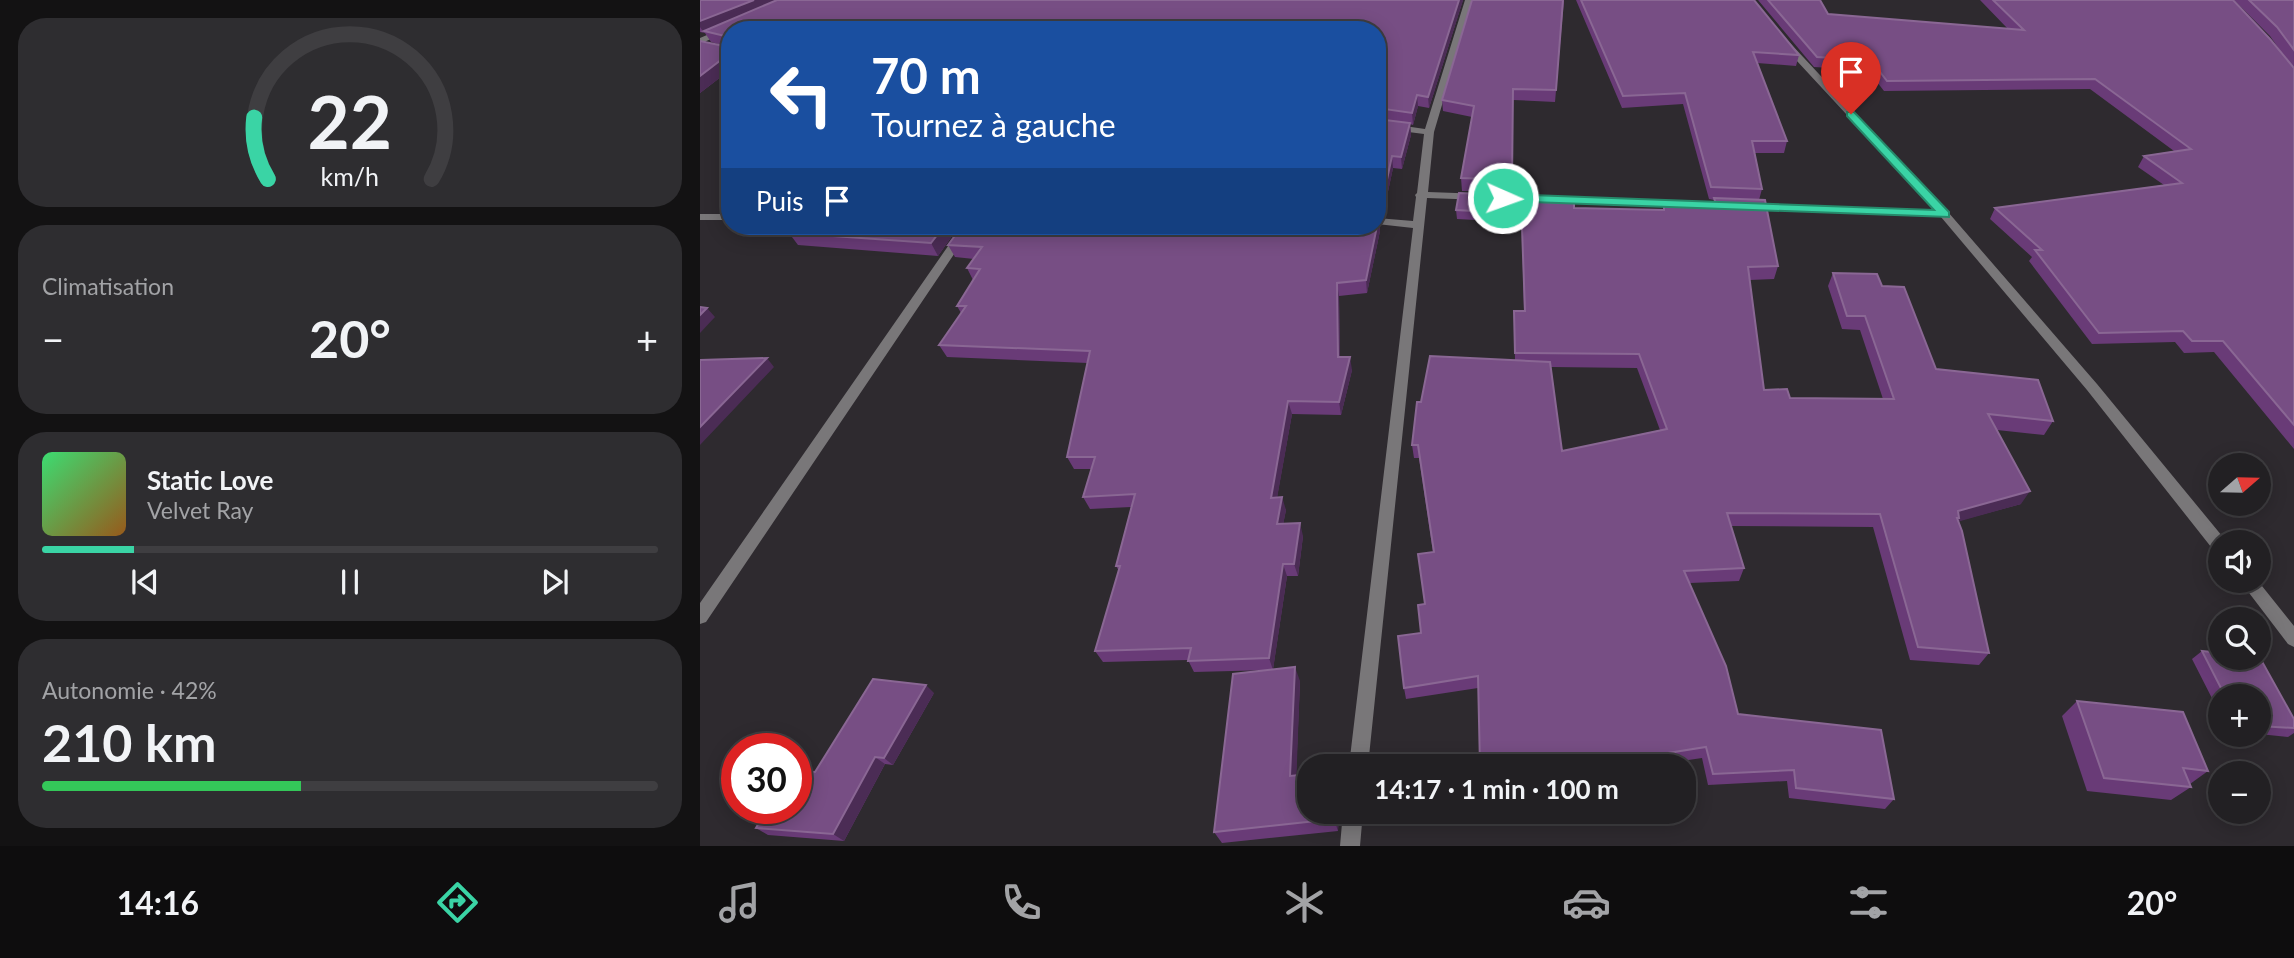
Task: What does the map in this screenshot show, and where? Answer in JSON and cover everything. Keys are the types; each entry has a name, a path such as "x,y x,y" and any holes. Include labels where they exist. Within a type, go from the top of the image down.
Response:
{"street":[{"path":"1359,754 1429,132 1469,0"},
{"path":"1776,31 1801,62 1944,214 2092,387 2208,531"},
{"path":"703,45 721,34"},
{"path":"1386,126 1429,132"},
{"path":"1420,195 1944,214"},
{"path":"700,217 721,217"},
{"path":"1386,222 1417,225"},
{"path":"700,617 961,235"},
{"path":"2258,593 2291,632"},
{"path":"1350,846 1352,824"}],"building":[{"path":"700,0 754,0 700,21"},
{"path":"777,0 1459,0 1428,97 1417,95 1412,113 1386,109 1386,21 728,21"},
{"path":"1472,0 1563,0 1556,90 1513,89 1512,180 1461,178 1474,106 1442,100"},
{"path":"1581,0 1754,0 1799,55 1753,52 1787,141 1752,141 1762,189 1711,187 1685,93 1623,96"},
{"path":"1768,0 1820,0 1828,14 2024,30 1993,0 2233,0 2294,68 2294,425 2223,341 2192,341 2183,331 2099,333 2035,250 2042,250 1995,208 2182,183 2144,156 2191,149 2095,79 1887,81 1880,72 1854,71 1849,59 1817,57"},
{"path":"2249,0 2294,0 2294,50 2277,27"},
{"path":"721,24 721,35 704,31"},
{"path":"700,41 721,45 721,60 700,76"},
{"path":"1386,120 1410,123 1401,157 1392,156 1386,184"},
{"path":"1459,193 1511,195 1511,213 1456,210"},
{"path":"1714,198 1765,200 1778,266 1748,267 1764,390 1787,389 1790,398 1894,399 1865,316 1847,316 1833,273 1877,274 1882,286 1904,287 1936,369 2038,380 2053,421 1988,414 2030,491 1958,511 1957,518 1989,653 1918,647 1880,514 1727,513 1744,568 1684,571 1726,666 1738,714 1881,730 1894,799 1796,788 1794,770 1713,774 1706,747 1662,754 1480,754 1478,676 1404,688 1398,636 1421,633 1418,605 1425,604 1418,554 1434,552 1418,445 1412,445 1417,402 1421,402 1430,356 1550,362 1562,451 1667,429 1639,354 1515,353 1514,311 1525,311 1521,200 1574,201 1574,208 1664,210 1664,204 1717,207"},
{"path":"817,235 937,235 931,243"},
{"path":"955,235 1375,235 1366,280 1337,283 1338,357 1350,357 1339,402 1288,401 1271,498 1282,497 1277,524 1300,523 1294,564 1283,564 1269,658 1188,661 1191,648 1095,651 1120,566 1116,566 1135,494 1083,497 1095,457 1067,457 1090,351 939,345 966,306 957,306 980,269 967,268 982,247 948,245"},
{"path":"767,358 700,427 700,360"},
{"path":"2202,651 2208,652 2208,663"},
{"path":"1295,667 1290,776 1297,775 1297,823 1214,832 1233,674"},
{"path":"2212,670 2267,670 2294,719 2294,728 2271,727 2271,684 2219,684"},
{"path":"873,679 926,685 884,758 875,757 833,834 756,828 758,824 812,824 812,772 815,772"},
{"path":"2077,701 2183,712 2208,771 2183,768 2191,787 2104,778"}],"route":[{"path":"1503,198 1944,214 1851,114"}]}
